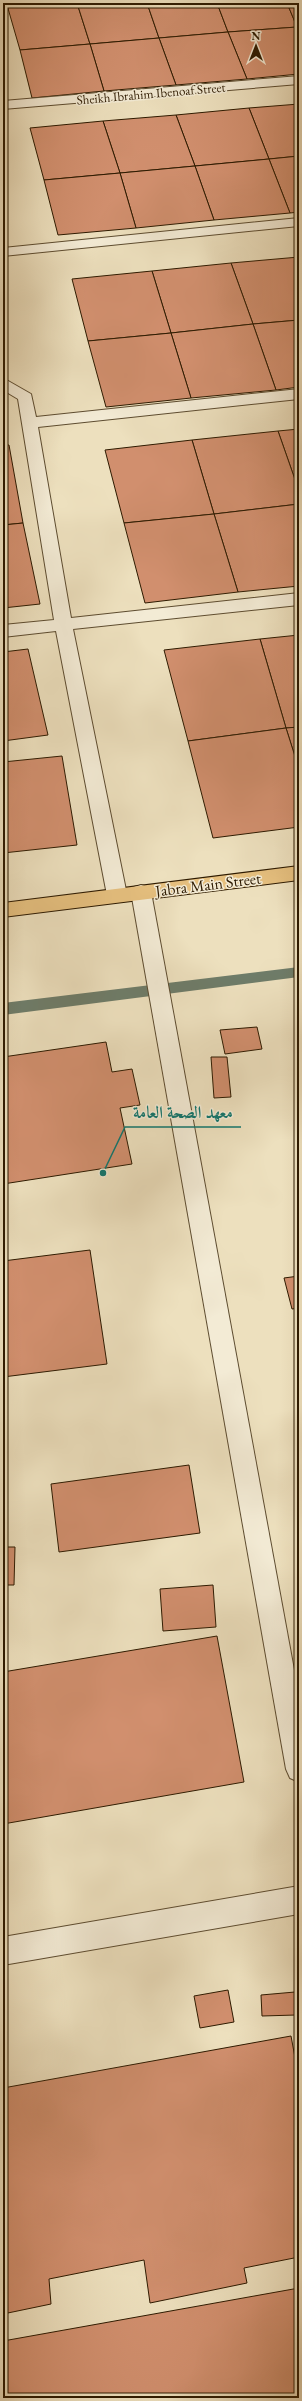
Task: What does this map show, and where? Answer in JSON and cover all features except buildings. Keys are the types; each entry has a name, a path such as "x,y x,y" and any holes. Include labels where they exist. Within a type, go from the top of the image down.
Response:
{"main road":[{"name":"Jabra Main Street","path":"3,910 299,873"}],"street":[{"name":"Sheikh Ibrahim Ibenoaf Street","path":"3,105 299,80"},
{"path":"3,252 299,222"},
{"path":"3,383 25,397"},
{"path":"28,423 299,394"},
{"path":"3,400 25,397"},
{"path":"25,397 28,423 63,624 117,895"},
{"path":"3,631 299,599"},
{"path":"141,892 299,1769"},
{"path":"3,1952 299,1900"}],"waterway":[{"path":"3,1009 299,972"}],"place":[{"name":"معهد الصحة العامة","path":"103,1173"}]}
